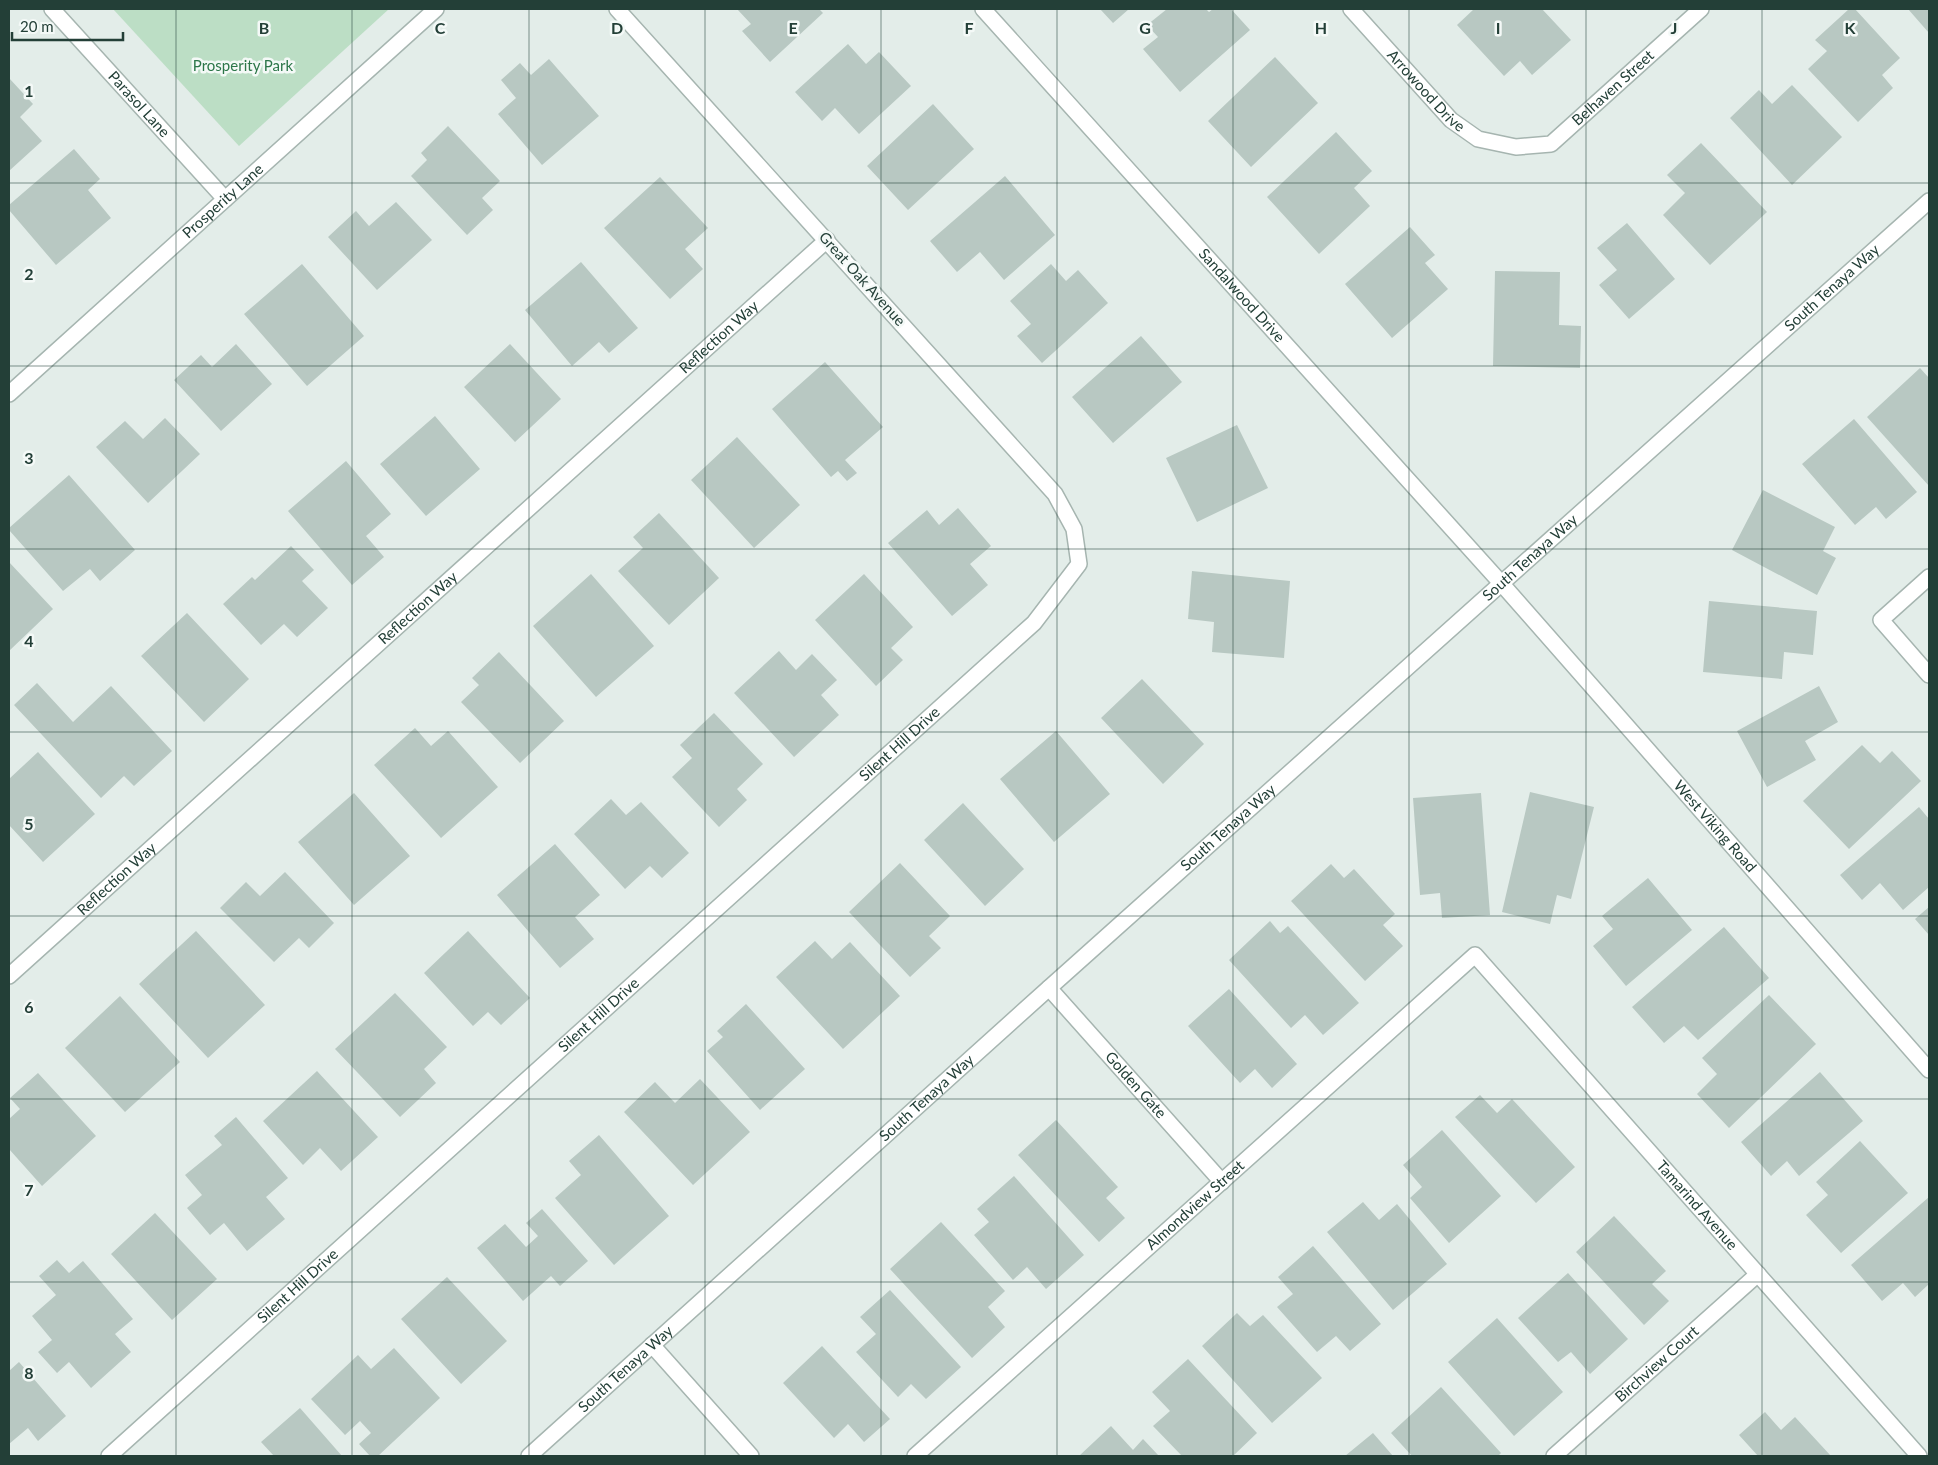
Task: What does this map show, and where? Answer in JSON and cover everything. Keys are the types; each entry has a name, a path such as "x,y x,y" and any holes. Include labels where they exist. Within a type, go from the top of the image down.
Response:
{"street":[{"name":"Parasol Lane","path":"52,9 225,199"},
{"name":"Prosperity Lane","path":"9,394 436,9"},
{"name":"Great Oak Avenue","path":"617,9 1055,494 1074,528 1079,564"},
{"name":"Sandalwood Drive","path":"983,9 1501,584"},
{"name":"Arrowood Drive","path":"1351,9 1451,120 1478,139 1516,147"},
{"name":"Belhaven Street","path":"1516,147 1551,144 1701,9"},
{"name":"South Tenaya Way","path":"529,1456 1929,201"},
{"name":"Reflection Way","path":"9,976 827,240"},
{"name":"Silent Hill Drive","path":"109,1456 1034,623 1079,564"},
{"path":"1929,577 1881,620 1929,675"},
{"name":"West Viking Road","path":"1501,584 1929,1070"},
{"name":"Almondview Street","path":"915,1456 1475,955"},
{"name":"Tamarind Avenue","path":"1475,955 1920,1456"},
{"name":"Golden Gate","path":"1049,988 1222,1182"},
{"name":"Birchview Court","path":"1554,1456 1758,1274"},
{"path":"652,1345 751,1456"}],"green space":[{"name":"Prosperity Park","path":"113,9 389,9 239,146"}],"building":[{"path":"737,9 819,9 823,13 770,62 742,31 751,24"},
{"path":"1100,9 1129,9 1113,23"},
{"path":"1167,9 1206,9 1209,12 1213,9 1231,9 1250,30 1180,92 1143,49 1158,37 1147,25"},
{"path":"1474,9 1542,9 1571,40 1532,75 1520,61 1504,76 1457,25"},
{"path":"1849,9 1855,9 1900,58 1882,75 1893,88 1858,122 1808,69 1827,51 1815,40"},
{"path":"1908,9 1929,9 1929,33"},
{"path":"848,44 866,64 879,52 911,86 859,134 835,108 822,121 795,92"},
{"path":"1275,57 1318,103 1251,167 1208,121"},
{"path":"549,59 599,116 542,165 498,114 516,98 501,80 520,63 531,75"},
{"path":"9,78 33,104 20,117 42,141 9,171"},
{"path":"1792,85 1842,137 1792,185 1730,118 1759,90 1772,104"},
{"path":"933,104 974,149 908,210 867,166"},
{"path":"448,126 500,181 482,198 493,210 467,235 411,176 427,160 421,153"},
{"path":"1336,132 1372,171 1354,188 1370,206 1319,254 1267,197"},
{"path":"1701,143 1767,212 1710,265 1663,215 1685,193 1667,175"},
{"path":"74,149 100,179 88,190 111,218 56,265 9,210 9,205"},
{"path":"1005,176 1055,235 1004,280 980,252 957,272 930,241"},
{"path":"660,177 708,228 685,249 703,269 670,299 604,228"},
{"path":"396,202 432,240 377,290 328,237 356,211 369,226"},
{"path":"1627,223 1675,279 1629,319 1599,285 1617,270 1597,248"},
{"path":"1410,227 1435,255 1425,263 1448,289 1392,338 1345,284"},
{"path":"581,262 638,328 609,353 599,342 572,366 525,310"},
{"path":"302,264 364,336 307,386 244,314"},
{"path":"1051,264 1066,281 1078,270 1108,303 1042,363 1017,336 1031,324 1010,301"},
{"path":"1495,271 1560,272 1559,325 1581,326 1580,368 1493,366"},
{"path":"1141,336 1182,382 1113,443 1072,397"},
{"path":"236,344 272,384 221,431 174,380 201,355 212,367"},
{"path":"510,344 561,399 515,442 464,387"},
{"path":"825,362 883,427 845,460 857,473 847,481 838,471 831,477 772,409"},
{"path":"1920,368 1929,378 1929,486 1867,417"},
{"path":"435,416 480,469 426,516 380,464"},
{"path":"165,418 200,454 148,503 96,447 125,421 143,439"},
{"path":"1854,419 1917,492 1886,519 1876,507 1855,525 1802,464"},
{"path":"1237,425 1268,488 1197,522 1166,458"},
{"path":"737,437 800,505 754,548 691,480"},
{"path":"346,461 391,514 366,536 384,557 352,585 288,511"},
{"path":"69,475 135,550 100,581 90,569 63,591 9,528"},
{"path":"1763,490 1835,527 1823,551 1836,558 1817,595 1732,550"},
{"path":"958,508 991,546 970,564 988,585 952,616 888,543 927,510 939,525"},
{"path":"659,513 719,578 669,625 618,571 643,548 633,537"},
{"path":"291,546 314,570 302,581 328,608 297,637 284,624 261,645 223,604 252,577 255,580"},
{"path":"9,562 53,609 9,651"},
{"path":"1192,571 1290,581 1284,658 1212,652 1214,622 1188,619"},
{"path":"591,574 654,646 596,697 533,626"},
{"path":"864,574 913,627 891,648 903,660 876,686 815,620"},
{"path":"1709,601 1817,611 1813,655 1784,652 1782,679 1703,672"},
{"path":"187,613 249,679 204,722 141,656"},
{"path":"779,651 796,670 812,654 837,680 821,695 839,715 794,757 734,693"},
{"path":"499,652 564,721 520,763 461,702 479,685 472,678"},
{"path":"1142,679 1204,744 1163,784 1101,718"},
{"path":"37,683 73,722 111,686 172,751 134,786 124,776 101,798 14,705"},
{"path":"1819,686 1838,722 1805,741 1816,760 1767,787 1737,731"},
{"path":"714,713 763,764 737,789 747,800 719,827 672,777 692,758 680,745"},
{"path":"415,728 431,746 448,731 498,787 441,838 374,765"},
{"path":"1056,731 1110,794 1054,842 1000,779"},
{"path":"1862,745 1880,763 1892,751 1921,781 1849,849 1803,801"},
{"path":"38,752 95,814 43,862 9,825 9,779"},
{"path":"1530,792 1594,807 1571,899 1557,895 1550,924 1502,912"},
{"path":"354,793 410,856 354,905 298,842"},
{"path":"1481,793 1490,915 1442,918 1440,893 1420,895 1413,798"},
{"path":"611,799 626,815 641,802 689,853 662,878 650,866 625,889 574,834"},
{"path":"963,803 1024,869 985,906 924,840"},
{"path":"1919,807 1929,819 1929,887 1903,910 1880,883 1862,900 1840,875"},
{"path":"555,844 600,895 575,917 594,939 560,968 497,895"},
{"path":"900,863 950,916 929,936 941,948 910,977 849,912"},
{"path":"1331,864 1344,878 1354,869 1395,914 1383,925 1403,946 1365,981 1291,901"},
{"path":"285,872 334,923 309,948 299,938 274,962 220,908 246,882 260,896"},
{"path":"1648,878 1692,930 1626,986 1593,946 1613,929 1602,916"},
{"path":"1929,907 1929,935 1915,919"},
{"path":"1270,921 1280,933 1288,926 1359,1003 1323,1035 1305,1015 1291,1028 1229,960"},
{"path":"1724,927 1769,978 1698,1040 1684,1026 1664,1043 1632,1007"},
{"path":"196,931 265,1005 208,1058 139,984"},
{"path":"468,931 530,998 501,1025 488,1012 473,1026 424,973"},
{"path":"815,941 832,959 850,942 900,996 843,1049 776,977"},
{"path":"1229,989 1297,1064 1272,1088 1255,1069 1240,1083 1188,1026"},
{"path":"395,993 447,1047 424,1069 436,1083 400,1117 335,1049"},
{"path":"1769,995 1816,1044 1729,1128 1697,1094 1717,1074 1702,1058"},
{"path":"120,996 180,1062 125,1112 65,1048"},
{"path":"746,1004 805,1069 760,1110 707,1051 723,1037 717,1031"},
{"path":"317,1071 378,1137 341,1171 320,1148 303,1165 263,1121"},
{"path":"1820,1072 1863,1121 1799,1176 1787,1161 1771,1176 1741,1142"},
{"path":"38,1073 96,1136 42,1186 9,1149 9,1119 20,1109 10,1098"},
{"path":"700,1079 750,1132 693,1185 624,1112 655,1082 675,1103"},
{"path":"1480,1095 1497,1113 1512,1099 1575,1167 1536,1203 1455,1117"},
{"path":"236,1117 288,1178 266,1197 285,1219 247,1251 224,1223 210,1235 187,1208 202,1195 185,1175 222,1145 214,1136"},
{"path":"1056,1120 1118,1187 1106,1198 1125,1218 1099,1242 1018,1155"},
{"path":"1442,1130 1501,1196 1449,1243 1410,1198 1422,1187 1403,1165"},
{"path":"599,1135 669,1216 614,1265 555,1198 581,1175 569,1161"},
{"path":"1860,1141 1908,1193 1841,1253 1806,1215 1828,1195 1816,1182"},
{"path":"1014,1176 1084,1255 1046,1289 1027,1267 1013,1280 974,1235 989,1222 977,1209"},
{"path":"1929,1197 1929,1284 1915,1297 1903,1283 1882,1301 1851,1265"},
{"path":"1363,1202 1379,1220 1397,1204 1447,1264 1393,1310 1327,1232"},
{"path":"542,1209 588,1261 560,1286 551,1276 523,1301 477,1248 505,1224 526,1247 538,1236 526,1223"},
{"path":"155,1213 217,1279 172,1320 111,1254"},
{"path":"1614,1216 1666,1271 1652,1284 1669,1301 1644,1325 1576,1252"},
{"path":"941,1222 1005,1291 988,1307 1005,1327 972,1358 890,1269"},
{"path":"1313,1246 1381,1324 1350,1351 1336,1336 1317,1352 1277,1307 1293,1294 1278,1277"},
{"path":"57,1260 69,1273 83,1261 133,1319 115,1334 131,1352 91,1388 69,1362 57,1373 38,1352 52,1340 32,1316 56,1295 39,1276"},
{"path":"1568,1273 1628,1339 1590,1374 1571,1352 1558,1362 1518,1318"},
{"path":"447,1277 507,1341 461,1384 401,1319"},
{"path":"890,1290 961,1367 926,1399 911,1384 898,1397 856,1352 876,1334 860,1317"},
{"path":"1237,1313 1250,1326 1263,1315 1322,1378 1272,1423 1202,1346"},
{"path":"1497,1318 1563,1392 1514,1436 1448,1362"},
{"path":"822,1346 890,1419 864,1442 848,1424 834,1438 783,1383"},
{"path":"394,1348 440,1398 378,1456 370,1456 359,1444 371,1433 360,1421 345,1435 311,1399 358,1355 371,1369"},
{"path":"1188,1359 1257,1433 1233,1456 1182,1456 1153,1426 1170,1411 1152,1392"},
{"path":"19,1362 66,1416 38,1441 28,1428 9,1444 9,1371"},
{"path":"1441,1387 1501,1453 1498,1456 1412,1456 1391,1433"},
{"path":"300,1408 342,1456 274,1456 261,1442"},
{"path":"1765,1412 1781,1430 1795,1417 1831,1456 1758,1456 1739,1435"},
{"path":"1111,1426 1133,1450 1143,1439 1159,1456 1079,1456"},
{"path":"1373,1433 1393,1456 1345,1456"}]}
